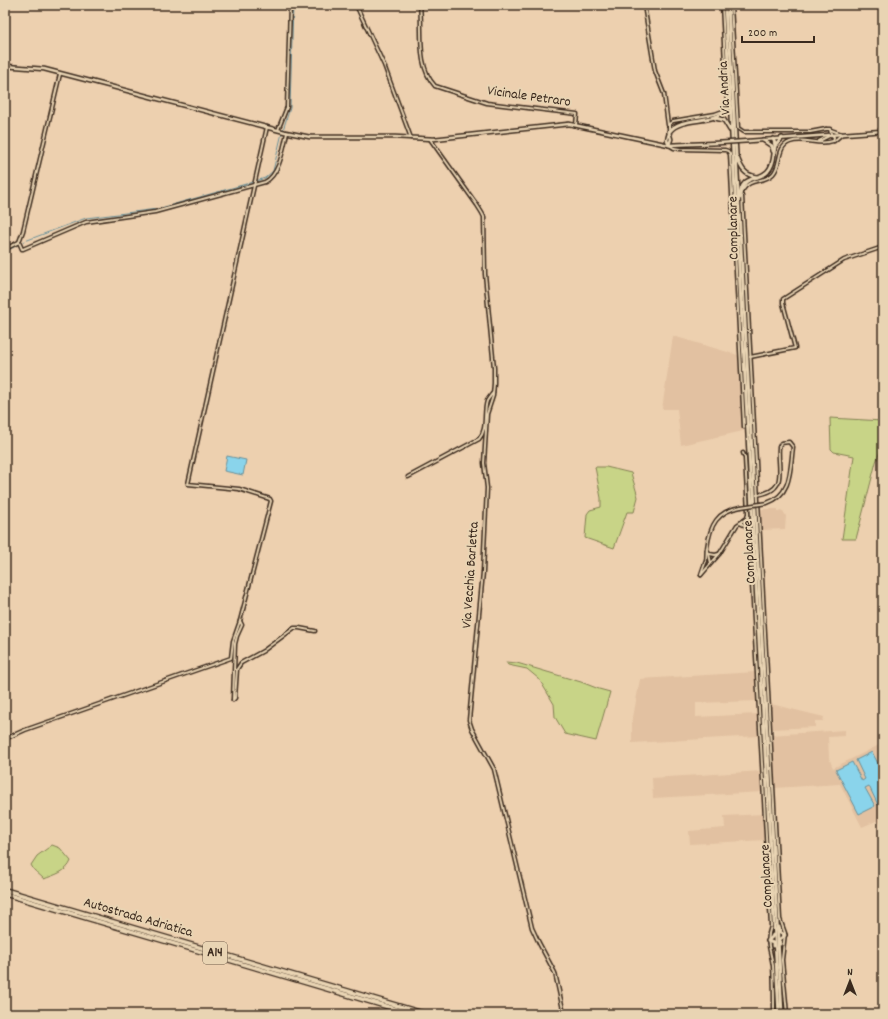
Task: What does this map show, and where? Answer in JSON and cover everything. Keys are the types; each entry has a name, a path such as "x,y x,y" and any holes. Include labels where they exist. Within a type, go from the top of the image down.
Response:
{"highway":[{"path":"723,5 729,88 774,927 777,953"},
{"path":"729,5 777,920 780,1014"},
{"path":"669,132 675,125 681,123 714,118 721,115 727,108 729,88"},
{"path":"714,118 724,120 728,126 732,143"},
{"path":"739,214 741,187 745,182 765,174 772,168 776,145 782,138"},
{"path":"773,139 776,145"},
{"path":"773,139 772,146 774,153"},
{"path":"763,140 772,146"},
{"path":"736,151 741,168 745,173 750,176 758,177"},
{"name":"Autostrada Adriatica","path":"5,890 426,1014"},
{"name":"Autostrada Adriatica","path":"5,894 412,1014"},
{"path":"777,920 780,930 785,935 780,939 777,953"},
{"path":"774,927 772,937 768,941 773,943 777,953"}],"street":[{"path":"279,131 287,107 290,5"},
{"path":"356,5 384,65 411,138"},
{"name":"Vicinale Petraro","path":"420,5 423,65 429,80 435,86 487,103 577,114 576,125"},
{"path":"644,5 656,71 664,94 669,132 671,139 677,145"},
{"name":"Via Andria","path":"668,126 673,121 721,112 726,105 723,5"},
{"name":"Via Andria","path":"729,5 738,128 744,132 810,132 826,129"},
{"path":"5,66 44,69 286,133 310,137 430,139 560,124 576,125 661,144 677,145 883,131"},
{"path":"60,74 20,243 22,249 86,222 155,212 254,185 270,179 274,174 286,133"},
{"path":"5,740 25,730 230,659 232,656 233,641 240,621 270,505 270,500 239,489 188,484 267,127"},
{"path":"826,129 842,134"},
{"path":"826,129 829,134 831,134"},
{"path":"830,129 831,134 834,137 832,141"},
{"path":"669,132 667,140 669,145"},
{"name":"Complanare","path":"818,142 824,140 831,134"},
{"path":"832,141 842,134"},
{"path":"822,135 824,140"},
{"name":"Via Vecchia Barletta","path":"430,139 477,205 484,218 485,274 494,368 493,392 487,414 484,462 486,478 483,572 469,720 472,729 494,769 532,928 555,973 564,1014"},
{"path":"669,145 671,139"},
{"path":"661,144 667,140"},
{"name":"Complanare","path":"787,1014 782,960 785,935 780,919 742,223 742,190 750,182 767,179 772,175 778,168 782,149 788,143 800,140 826,143 832,141"},
{"name":"Complanare","path":"669,145 680,149 725,150 730,154 744,427"},
{"path":"5,249 20,243"},
{"path":"750,357 795,348 783,298 844,260 883,247"},
{"path":"408,477 481,437 484,428 487,402 493,392"},
{"path":"749,511 747,518 734,530 720,553 701,575 706,559 711,528 716,520 727,511 767,503 778,498 784,493 789,478 793,448 789,442 781,443 778,447 778,485 769,492 757,494"},
{"name":"Complanare","path":"743,452 745,458 749,511 771,926 768,941 773,965 774,1014"},
{"path":"740,523 747,520 749,521"},
{"path":"740,523 746,526 750,531"},
{"path":"707,549 710,554 715,555 720,553"},
{"path":"707,549 712,563"},
{"path":"706,559 708,562 712,563"},
{"path":"240,621 242,625 235,640 234,700 237,669 241,663 263,651 294,628 315,631"}],"shaded area":[{"path":"673,336 738,355 743,431 681,445 677,409 662,409"},
{"path":"760,509 778,509 778,512 780,510 783,511 786,516 785,529 761,530"},
{"path":"756,672 757,701 696,703 696,717 758,714 759,736 632,743 632,723 640,679"},
{"path":"771,704 824,717 823,721 815,721 815,727 771,729"},
{"path":"845,730 845,736 828,737 829,758 833,768 883,743 883,824 876,821 862,827 840,784 774,788 771,735"},
{"path":"762,771 763,792 653,798 652,778"},
{"path":"764,814 765,840 690,844 689,831 725,828 724,816"}],"green space":[{"path":"830,418 883,421 883,443 876,462 856,539 842,539 854,456 834,452 831,449"},
{"path":"595,467 606,467 631,473 638,497 634,512 627,512 614,548 585,538 587,514 590,510 601,507 601,498"},
{"path":"506,662 517,663 610,692 596,741 565,734 555,717 554,704 539,679 527,669 508,665"},
{"path":"52,845 60,848 71,861 63,870 44,879 34,870 31,865 37,856"}],"water":[{"path":"227,456 246,460 243,475 224,471"},
{"path":"872,752 883,773 883,803 878,805 869,786 865,788 875,806 859,814 836,770 852,762 862,781 865,779 856,760"}],"waterway":[{"path":"283,130 290,108 293,5"},
{"path":"256,181 265,178 273,171 282,133"},
{"path":"5,252 25,241 86,218 157,209 253,182"}]}
